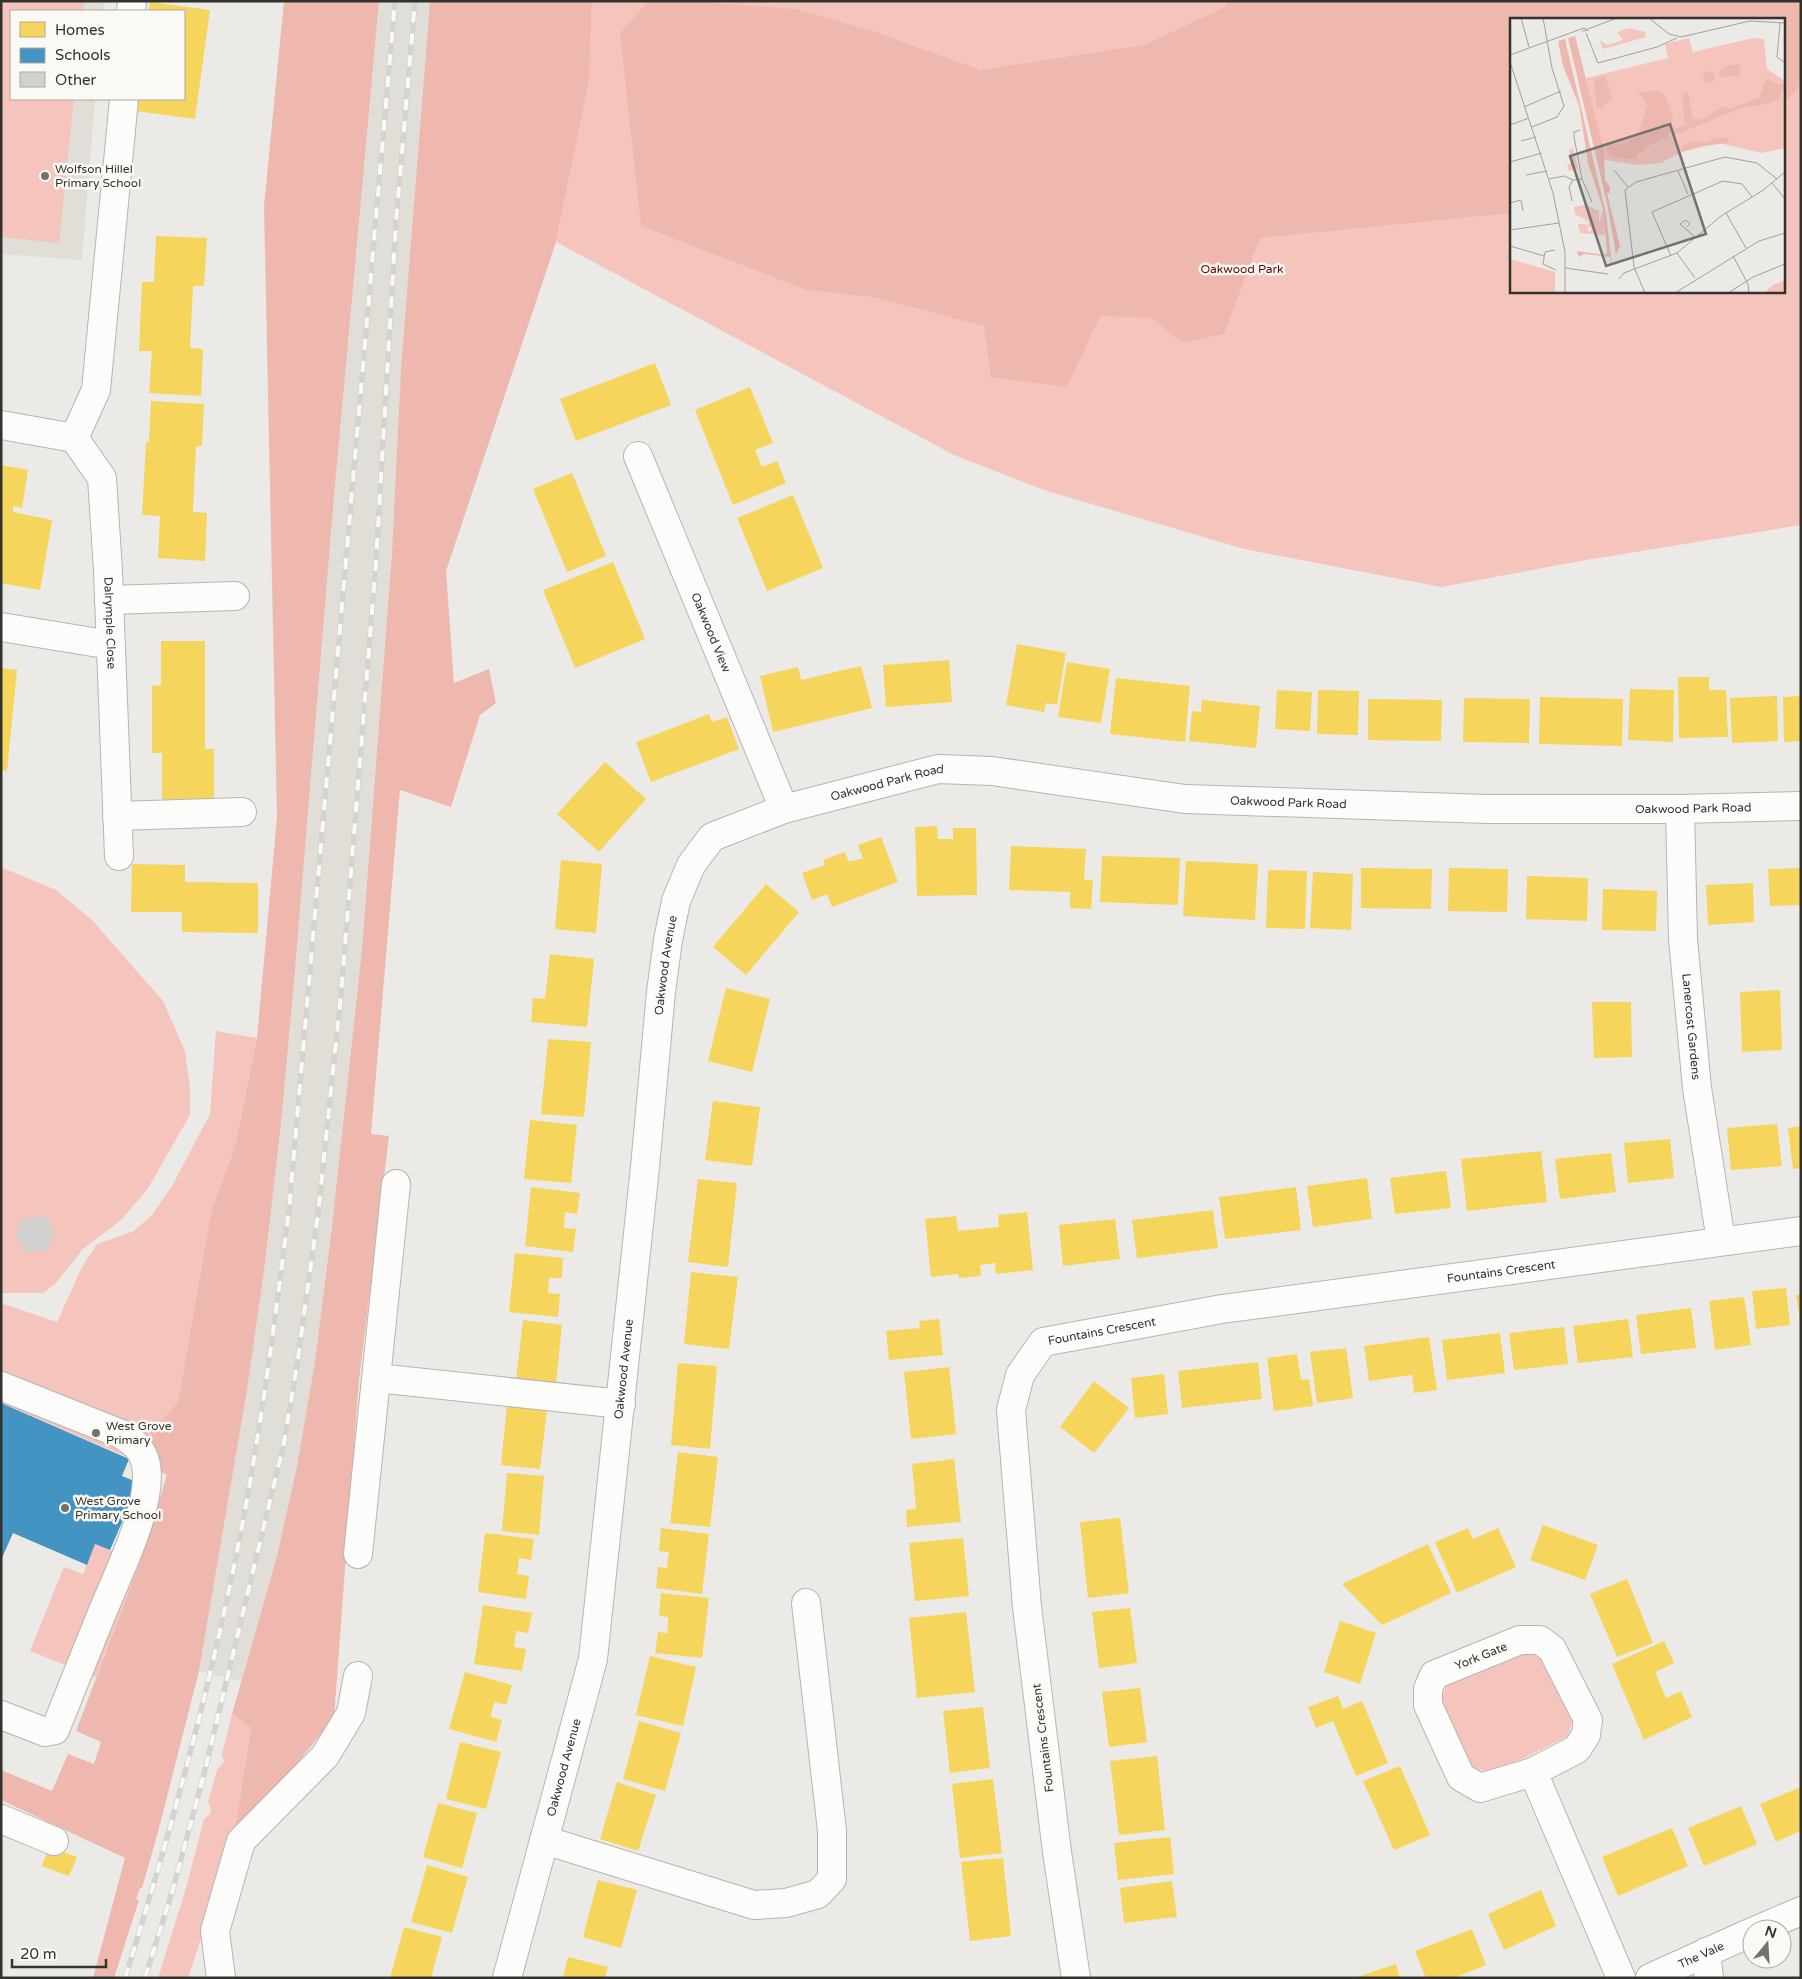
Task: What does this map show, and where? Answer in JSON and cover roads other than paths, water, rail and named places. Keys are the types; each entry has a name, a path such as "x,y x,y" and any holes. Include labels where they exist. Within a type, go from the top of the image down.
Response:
{"street":[{"path":"1,425 74,438 96,390 124,100"},
{"name":"Dalrymple Close","path":"74,438 102,478 109,600 119,856"},
{"name":"Oakwood View","path":"638,456 784,809"},
{"path":"109,600 235,596"},
{"path":"1,627 111,645"},
{"name":"Oakwood Park Road","path":"784,809 938,769 992,771 1185,799 1488,809 1680,809 1801,806"},
{"name":"Oakwood Avenue","path":"507,1978 593,1659 621,1404 661,992 668,940 676,901 691,865 712,837 784,809"},
{"name":"Lanercost Gardens","path":"1680,809 1683,939 1695,1068 1721,1241"},
{"path":"117,816 242,812"},
{"path":"358,1554 396,1184"},
{"name":"Fountains Crescent","path":"1076,1978 1057,1852 1029,1617 1010,1410 1020,1375 1043,1342 1222,1309 1801,1231"},
{"path":"377,1378 621,1404"},
{"path":"1,1386 120,1434 134,1443 144,1455 147,1480 144,1499 129,1547 55,1730 45,1732 1,1715"},
{"path":"544,1840 754,1905 786,1903 818,1894 832,1880 832,1831 806,1603"},
{"name":"York Gate","path":"1520,1640 1540,1640 1552,1649 1588,1720 1586,1735 1577,1749 1533,1772 1480,1788 1461,1777 1428,1705 1428,1689 1434,1675 1520,1640"},
{"path":"221,1978 215,1931 241,1841 325,1756 351,1713 358,1676"},
{"path":"1533,1772 1621,1978"},
{"path":"1,1819 54,1841"},
{"path":"1782,1919 1801,1911"},
{"name":"The Vale","path":"1650,1978 1707,1965 1742,1939"}],"railway":[{"path":"125,1978 155,1880 208,1684 240,1538 270,1351 289,1210 395,1"},
{"path":"145,1978 173,1889 204,1774 284,1443 318,1214 341,995 376,562 396,222 415,1"}],"place":[{"name":"Wolfson Hillel Primary School","path":"45,176"},
{"name":"West Grove Primary","path":"96,1433"},
{"name":"West Grove Primary School","path":"65,1508"}],"park label":[{"name":"Oakwood Park","path":"1242,269"}]}
